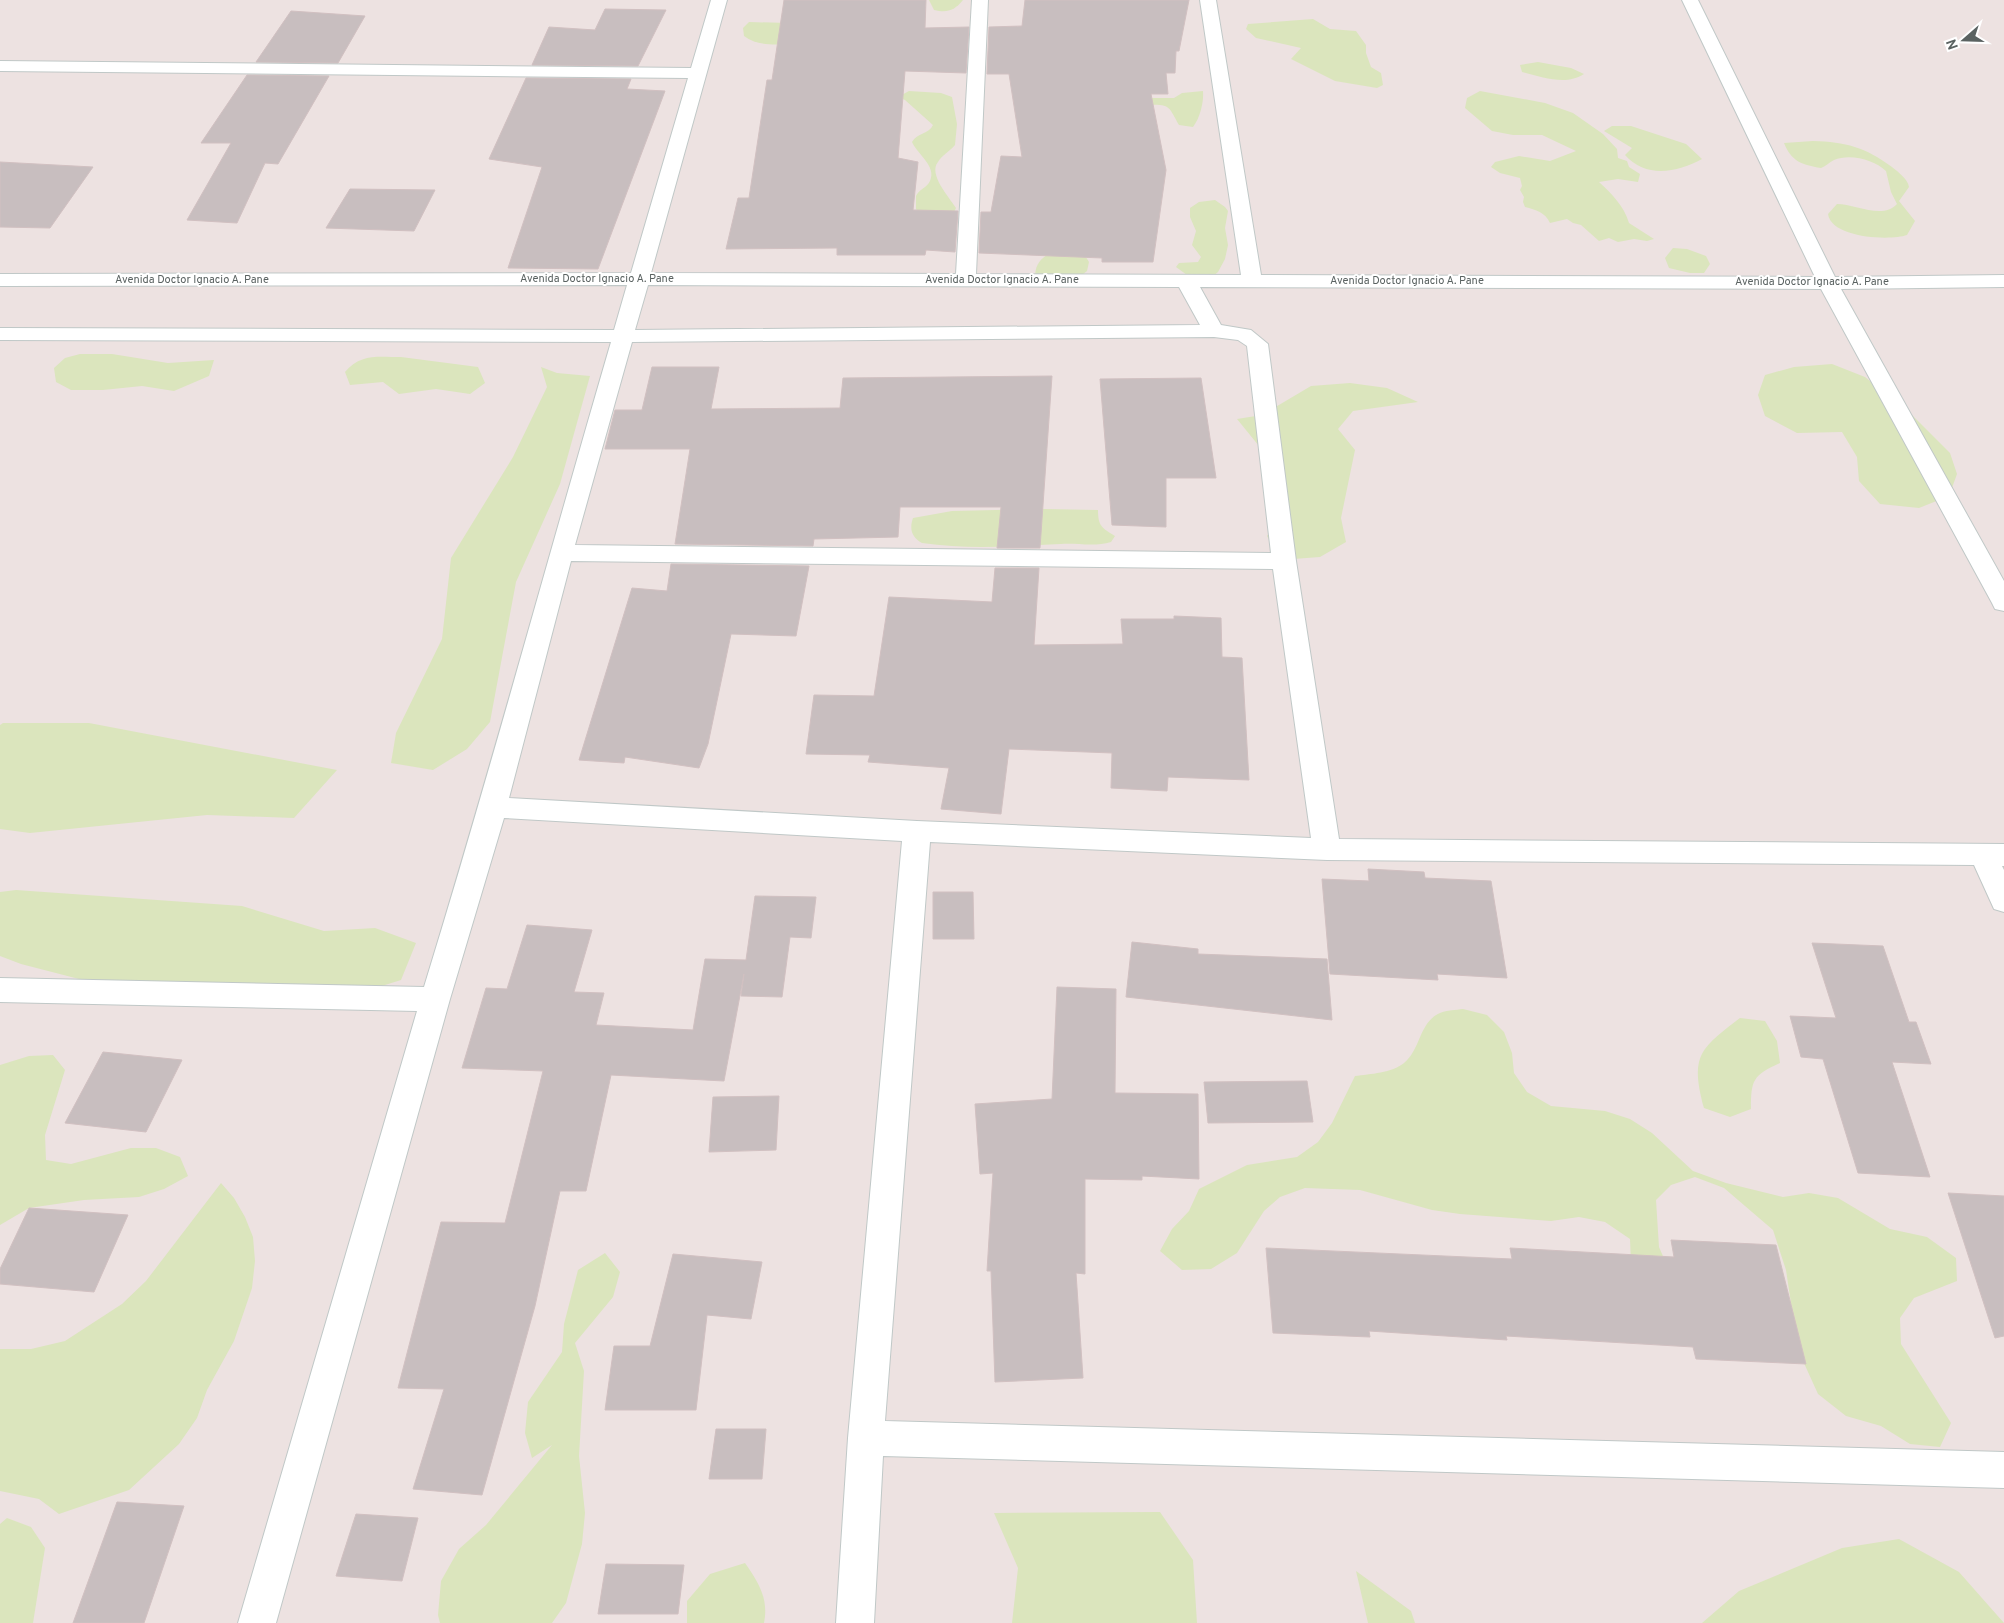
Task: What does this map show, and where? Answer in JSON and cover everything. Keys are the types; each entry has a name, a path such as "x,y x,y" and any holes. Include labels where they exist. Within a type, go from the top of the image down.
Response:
{"street":[{"path":"257,1623 435,999 493,807 561,553 718,0"},
{"path":"966,280 980,0"},
{"path":"1208,0 1252,281"},
{"path":"1690,0 1828,283 2004,603"},
{"path":"0,66 698,73"},
{"name":"Avenida Doctor Ignacio A. Pane","path":"0,280 639,279 1828,283 2004,281"},
{"path":"1186,281 1214,331"},
{"path":"0,334 623,336 1214,331 1244,334 1256,344 1284,561 1327,849"},
{"path":"561,553 1284,561"},
{"path":"493,807 917,831 1327,849 1993,855 2004,901"},
{"path":"855,1623 866,1438 917,831"},
{"path":"0,990 435,999"},
{"path":"866,1438 2004,1470"}],"green space":[{"path":"929,0 963,0 953,9 943,11 934,10"},
{"path":"1313,19 1330,29 1356,31 1366,45 1366,53 1371,67 1381,73 1383,85 1377,88 1335,81 1291,59 1301,48 1256,38 1246,29 1248,24"},
{"path":"749,22 789,23 791,44 766,44 749,39 744,36 743,28"},
{"path":"1538,62 1571,68 1584,74 1577,78 1562,80 1522,72 1520,65"},
{"path":"909,91 941,93 952,97 957,124 955,145 940,160 936,167 936,173 937,179 956,208 954,212 919,213 916,209 916,196 929,183 931,170 912,142 933,125 905,100 898,97"},
{"path":"1203,91 1201,110 1193,127 1179,125 1166,106 1149,105 1146,98 1174,98 1182,93"},
{"path":"1480,91 1545,103 1573,113 1603,134 1617,149 1618,158 1627,161 1629,167 1640,174 1638,182 1618,179 1599,182 1621,206 1629,223 1654,239 1647,241 1634,239 1618,242 1609,238 1599,241 1581,225 1567,219 1550,223 1543,214 1525,207 1524,197 1520,190 1522,186 1520,178 1500,173 1491,167 1495,162 1519,156 1550,161 1576,151 1542,135 1513,135 1492,131 1465,108 1467,98"},
{"path":"1612,126 1631,126 1686,144 1702,159 1673,170 1662,171 1643,168 1633,163 1625,155 1632,148 1604,131"},
{"path":"1813,141 1845,144 1864,150 1892,167 1907,181 1909,187 1899,201 1915,221 1907,235 1888,238 1862,236 1839,228 1832,222 1828,214 1837,204 1884,211 1891,209 1897,204 1891,192 1886,171 1881,167 1869,161 1847,157 1834,160 1821,168 1814,167 1803,164 1794,158 1784,143"},
{"path":"1215,200 1228,211 1225,228 1228,245 1225,259 1218,272 1213,276 1187,275 1176,267 1179,263 1198,262 1201,257 1192,245 1196,231 1190,217 1190,208 1199,202"},
{"path":"1673,248 1687,249 1706,256 1710,264 1704,273 1690,273 1669,268 1665,258"},
{"path":"1053,251 1084,254 1089,262 1087,271 1078,278 1035,275 1040,261"},
{"path":"80,354 112,354 168,363 214,360 209,376 174,391 142,386 103,390 71,390 56,382 54,368 65,358"},
{"path":"370,357 401,357 478,367 485,383 470,394 436,389 399,394 383,382 350,385 345,372 357,362"},
{"path":"1832,364 1865,377 1912,415 1950,453 1957,474 1949,496 1919,508 1880,504 1859,481 1857,457 1842,432 1797,433 1765,416 1758,395 1765,375 1794,367"},
{"path":"541,367 557,373 590,376 560,484 516,582 490,722 467,749 433,770 391,763 396,733 442,639 451,558 513,457 547,387"},
{"path":"1350,383 1387,388 1418,402 1353,411 1338,429 1355,450 1341,518 1346,542 1320,557 1280,560 1267,536 1280,515 1276,467 1237,419 1262,415 1311,386"},
{"path":"1098,510 1100,523 1115,536 1111,542 1099,544 957,546 922,543 914,536 911,530 913,518 952,511"},
{"path":"3,723 89,723 337,770 294,818 207,815 30,833 0,829 0,725"},
{"path":"16,890 242,906 324,931 375,928 416,943 401,980 353,995 110,987 21,964 0,956 0,892"},
{"path":"1463,1009 1487,1015 1504,1032 1512,1053 1514,1073 1527,1092 1551,1106 1605,1111 1630,1119 1652,1133 1693,1171 1726,1183 1783,1197 1809,1193 1838,1198 1890,1229 1927,1237 1956,1258 1957,1281 1914,1298 1900,1318 1901,1344 1951,1423 1940,1447 1910,1444 1881,1426 1846,1416 1818,1394 1798,1350 1786,1270 1773,1230 1724,1188 1695,1177 1671,1185 1656,1200 1659,1247 1669,1270 1631,1263 1630,1239 1605,1222 1579,1217 1551,1221 1460,1214 1432,1210 1360,1190 1305,1188 1280,1197 1264,1211 1237,1253 1211,1269 1182,1270 1160,1251 1172,1229 1189,1211 1199,1189 1247,1165 1297,1157 1318,1142 1332,1123 1355,1076 1393,1069 1404,1063 1414,1051 1424,1029 1433,1017 1443,1012"},
{"path":"1740,1018 1765,1021 1777,1041 1780,1063 1764,1071 1755,1080 1751,1109 1730,1117 1704,1108 1698,1076 1699,1064 1707,1046"},
{"path":"53,1055 65,1070 45,1135 46,1160 71,1164 131,1148 156,1148 180,1157 188,1176 164,1189 139,1197 84,1200 29,1208 0,1225 0,1065 29,1056"},
{"path":"221,1183 234,1198 245,1217 253,1237 255,1261 252,1288 234,1341 207,1390 197,1418 179,1444 129,1490 59,1514 39,1499 0,1491 0,1349 31,1349 65,1341 122,1304 146,1281"},
{"path":"605,1253 620,1272 613,1297 575,1343 584,1371 579,1456 585,1513 582,1544 566,1603 552,1623 440,1623 438,1615 441,1581 459,1549 486,1525 552,1445 532,1458 525,1433 528,1402 562,1352 564,1324 578,1270"},
{"path":"1160,1512 1193,1560 1197,1623 1012,1623 1018,1568 994,1513"},
{"path":"7,1518 31,1527 45,1548 33,1623 0,1623 0,1524"},
{"path":"1899,1539 1959,1572 2004,1623 1702,1623 1739,1591 1842,1548"},
{"path":"745,1563 764,1598 764,1623 687,1623 687,1601 710,1574"},
{"path":"1356,1571 1411,1611 1415,1623 1368,1623"}],"building":[{"path":"784,0 926,0 925,28 969,27 966,73 905,71 898,158 918,162 913,210 958,211 955,252 926,250 925,255 837,255 837,248 726,249 738,198 749,198 767,80 772,80"},
{"path":"1025,0 1189,0 1179,51 1176,51 1175,73 1166,73 1168,94 1151,94 1166,170 1153,262 1102,262 1102,258 979,253 981,212 991,212 1001,156 1022,157 1009,74 987,74 989,27 1022,26"},
{"path":"605,9 666,10 638,66 532,65 549,27 595,30"},
{"path":"291,11 365,16 338,63 256,62"},
{"path":"247,75 329,76 278,164 265,163 237,223 187,220 231,143 201,143"},
{"path":"526,78 631,79 627,89 665,91 598,269 508,268 542,167 489,159"},
{"path":"0,162 93,167 50,228 0,227"},
{"path":"350,189 435,190 414,231 326,228"},
{"path":"652,367 719,367 711,409 840,408 843,378 1052,376 1040,548 997,548 1001,507 900,507 898,537 814,539 813,546 675,544 690,449 605,449 615,410 642,410"},
{"path":"1201,378 1216,478 1166,478 1166,527 1112,525 1100,379"},
{"path":"671,564 809,566 796,636 731,634 708,744 699,768 625,757 624,763 579,760 632,588 667,591"},
{"path":"995,568 1039,568 1034,645 1123,644 1121,619 1174,619 1174,616 1221,618 1222,657 1242,658 1249,780 1168,777 1167,791 1111,788 1112,753 1009,749 1001,814 941,809 949,768 868,762 870,755 806,754 814,695 874,696 889,597 992,602"},
{"path":"1368,869 1424,872 1425,878 1491,881 1507,978 1437,974 1438,980 1330,974 1322,879 1369,881"},
{"path":"933,892 973,892 974,939 933,939"},
{"path":"755,896 816,897 811,938 790,937 782,997 741,996 744,974 724,1081 611,1075 586,1191 560,1191 535,1306 482,1495 413,1489 444,1389 398,1388 441,1222 505,1223 543,1071 462,1068 486,988 507,989 527,925 592,930 574,992 604,993 596,1025 693,1030 705,959 746,960"},
{"path":"1132,942 1198,949 1198,954 1327,959 1332,1020 1126,997"},
{"path":"1812,943 1883,946 1909,1022 1916,1022 1931,1064 1892,1062 1930,1177 1858,1173 1823,1059 1801,1057 1790,1016 1836,1018"},
{"path":"1057,987 1116,989 1115,1093 1198,1094 1199,1179 1142,1176 1142,1180 1085,1179 1085,1274 1076,1273 1083,1378 995,1382 991,1271 987,1271 993,1173 980,1174 975,1104 1052,1099"},
{"path":"103,1052 182,1060 146,1132 65,1123"},
{"path":"1307,1081 1313,1122 1208,1123 1204,1082"},
{"path":"779,1096 776,1150 709,1152 713,1097"},
{"path":"1948,1193 2004,1196 2004,1336 1995,1338"},
{"path":"29,1208 128,1215 94,1292 0,1284 0,1269"},
{"path":"1671,1240 1776,1245 1806,1364 1696,1359 1693,1347 1506,1336 1507,1340 1369,1331 1370,1337 1273,1333 1266,1248 1512,1259 1510,1248 1674,1257"},
{"path":"673,1254 762,1262 751,1319 707,1315 696,1410 605,1410 614,1346 650,1346"},
{"path":"716,1429 766,1429 762,1479 709,1479"},
{"path":"117,1502 184,1506 144,1623 73,1623"},
{"path":"356,1514 418,1518 402,1581 336,1576"},
{"path":"606,1564 684,1565 678,1614 598,1614"}]}
